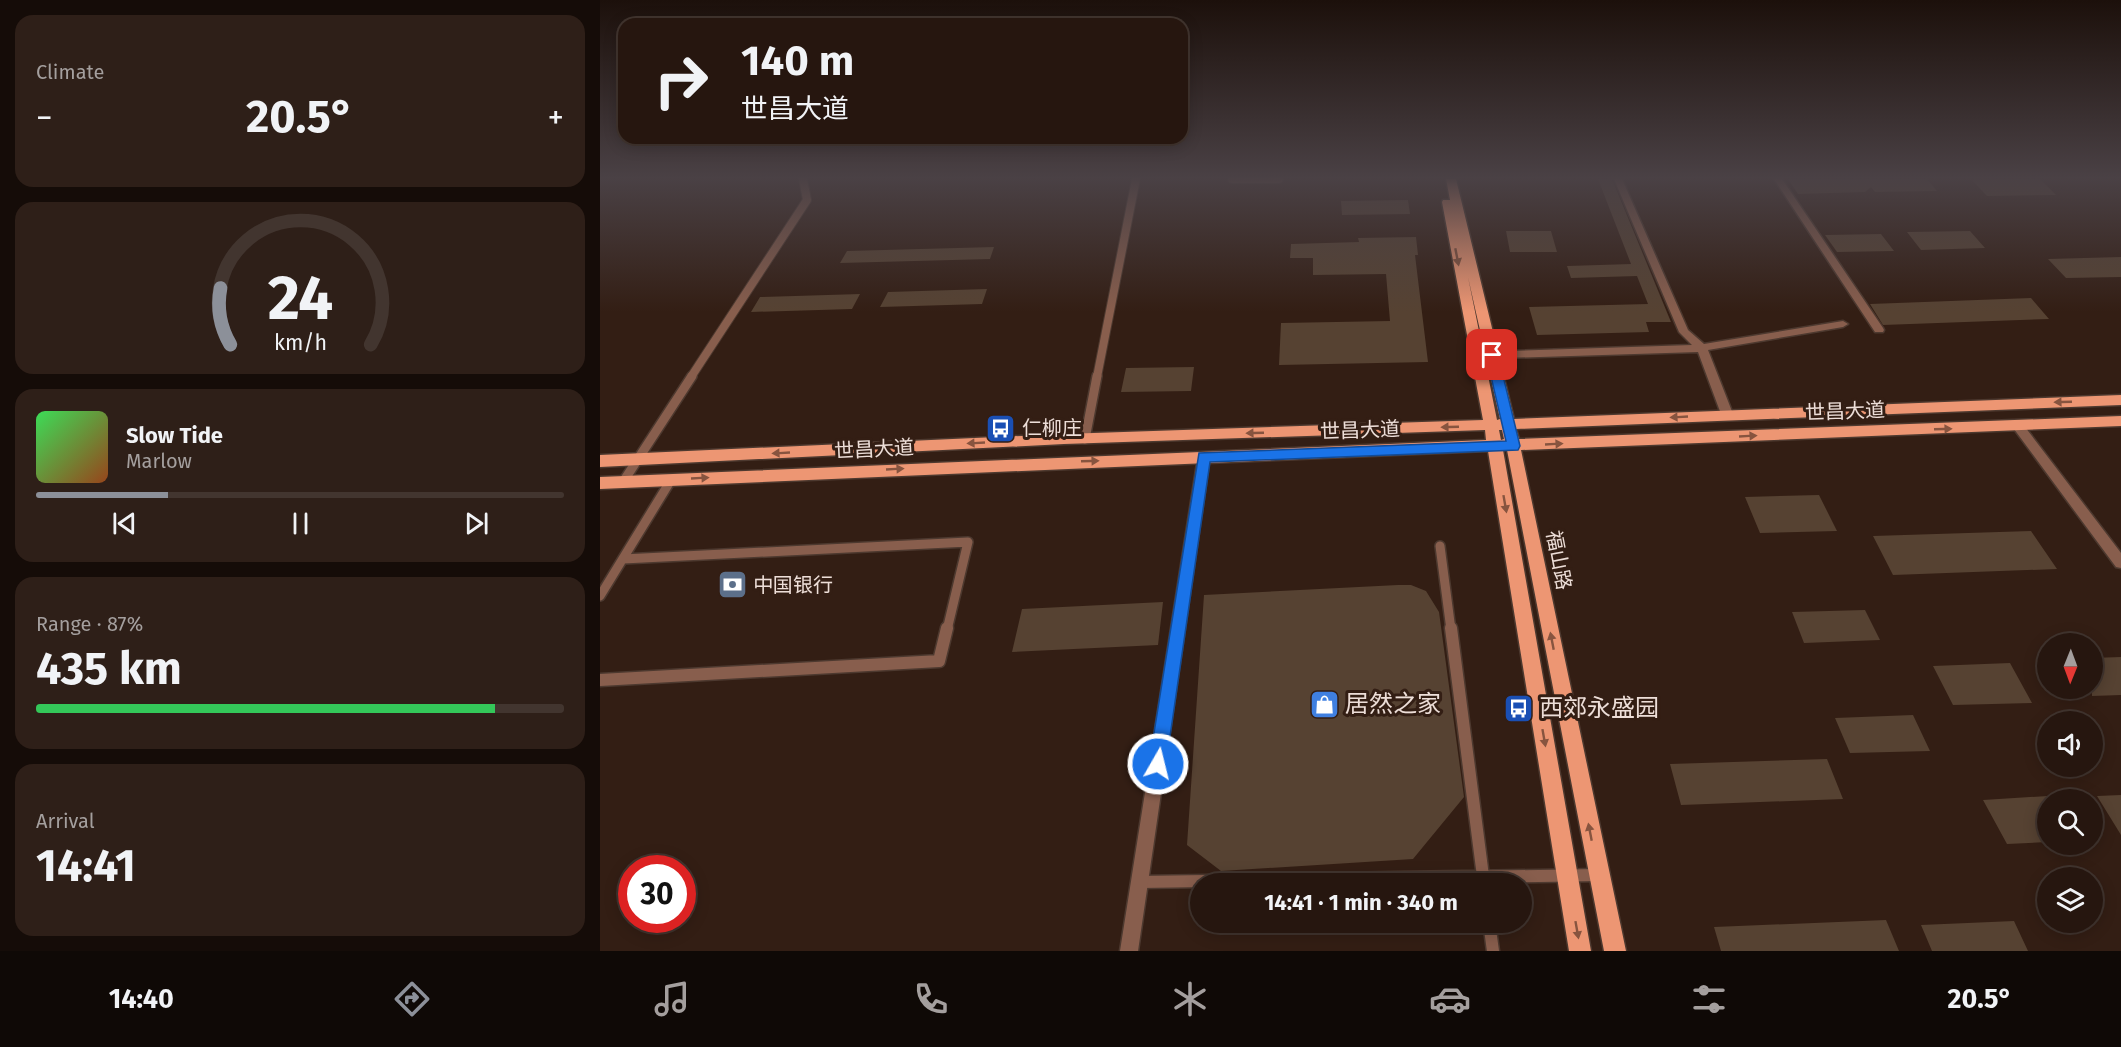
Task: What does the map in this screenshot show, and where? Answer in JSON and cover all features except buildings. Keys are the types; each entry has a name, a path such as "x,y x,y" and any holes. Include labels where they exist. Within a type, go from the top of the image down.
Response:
{"main road":[{"path":"1451,223 1477,356 1499,425"},
{"name":"福山路","path":"1461,223 1492,355 1499,425 1614,951"},
{"name":"世昌大道","path":"600,461 1085,438 1499,425 1727,414 2121,400"},
{"name":"世昌大道","path":"600,483 2121,421"},
{"path":"1504,446 1580,951"}],"street":[{"path":"1637,223 1684,332 1702,348 1727,414"},
{"path":"1808,223 1879,330"},
{"path":"1477,356 1702,348 1843,324"},
{"path":"2018,426 2121,563"},
{"path":"1129,951 1204,457"}],"lane":[{"path":"623,482 792,223"},
{"path":"1085,438 1127,223"},
{"path":"600,596 671,480"},
{"path":"600,681 939,661 968,542 623,559"},
{"path":"1440,546 1482,873"},
{"path":"1532,878 1599,875"},
{"path":"1140,882 1190,882"},
{"path":"1491,933 1493,951"}],"place":[{"name":"仁柳庄","path":"1001,428"},
{"name":"中国银行","path":"732,585"},
{"name":"居然之家","path":"1324,704"},
{"name":"西郊永盛园","path":"1518,708"}],"route":[{"path":"1158,764 1204,457 1513,446 1492,355"}]}
